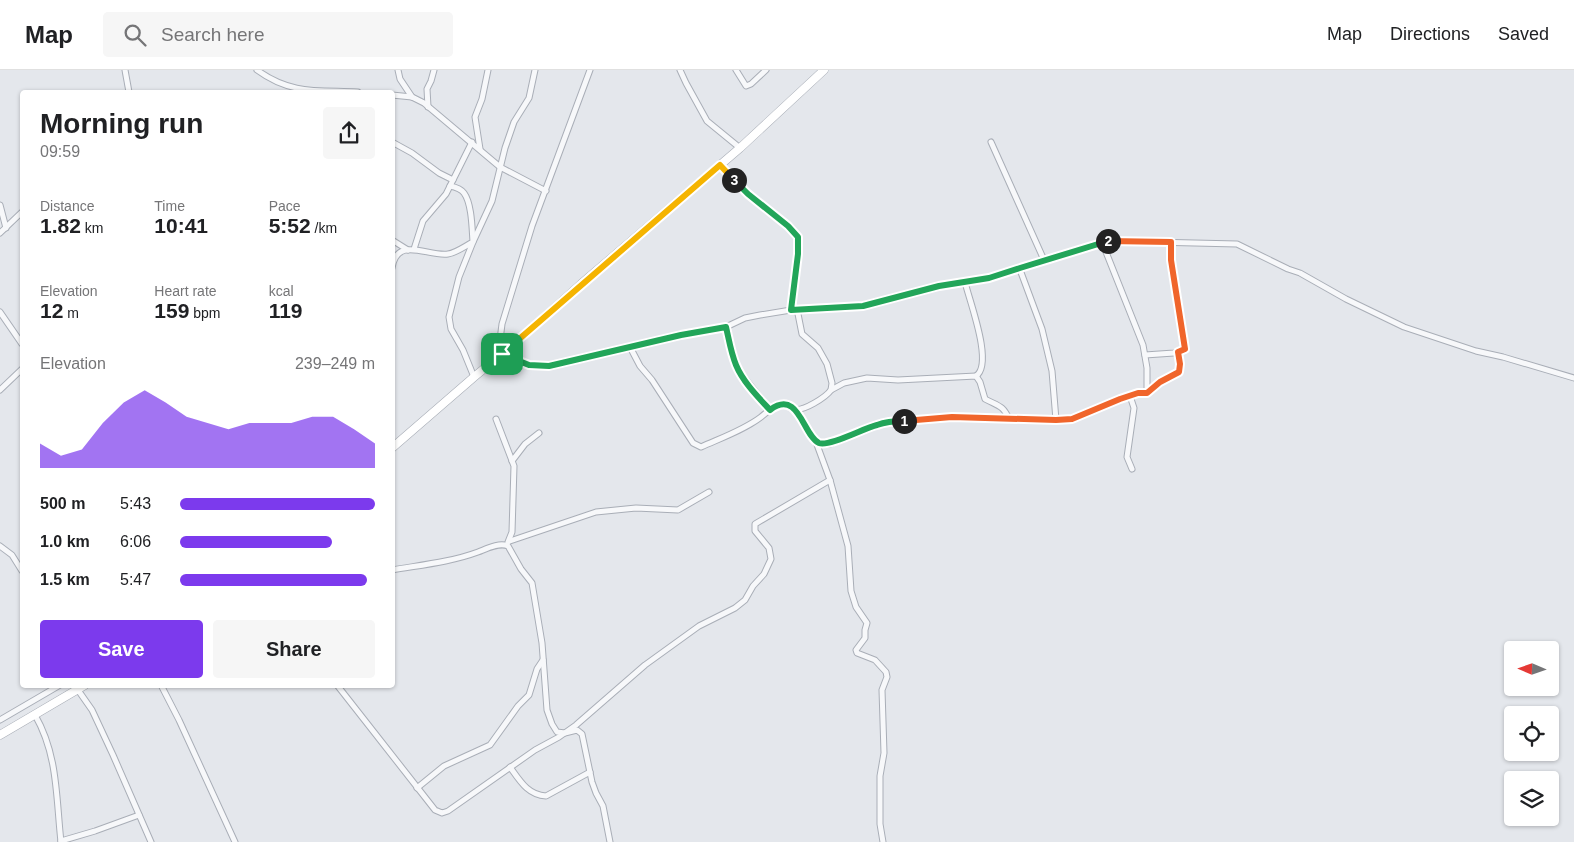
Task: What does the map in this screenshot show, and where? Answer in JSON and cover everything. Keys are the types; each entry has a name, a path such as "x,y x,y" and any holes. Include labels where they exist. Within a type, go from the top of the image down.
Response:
{"main road":[{"path":"395,445 740,148 824,70"},
{"path":"0,735 81,688"}],"street":[{"path":"126,70 129,90"},
{"path":"256,70 286,87 299,90"},
{"path":"398,70 400,79 412,97 428,107 500,167 546,190"},
{"path":"428,107 427,89 432,81 434,70"},
{"path":"480,150 475,117 482,99 488,70"},
{"path":"474,377 464,350 449,324 455,290 472,242 492,201 514,122 529,98 535,70"},
{"path":"590,70 532,226 502,324 500,340 502,354 529,365 549,366 681,335 726,327 752,316 794,309 863,306 900,298 932,288 989,278 1102,242 1171,242 1237,244 1300,273 1346,299 1404,327 1476,351 1574,378"},
{"path":"680,70 707,121 740,148"},
{"path":"736,70 746,86 751,84 766,70"},
{"path":"395,96 412,97"},
{"path":"395,261 399,253 411,249 423,221 442,200 472,142"},
{"path":"991,142 1044,260"},
{"path":"395,144 412,153 439,173 453,180"},
{"path":"720,165 748,194 788,226 798,237 794,309 802,334 818,348 827,364 832,383 831,390"},
{"path":"450,186 466,195 472,226 472,242"},
{"path":"0,205 6,228"},
{"path":"0,233 20,214"},
{"path":"395,241 411,249 450,254 472,242"},
{"path":"1102,242 1139,332 1148,368 1147,393"},
{"path":"1145,355 1178,352 1185,349 1171,260 1171,242"},
{"path":"1020,268 1042,329 1052,371 1056,420"},
{"path":"793,409 804,409 844,383 867,378 898,380 976,376 980,373 982,366 981,337 965,282"},
{"path":"0,312 20,341"},
{"path":"726,327 739,371 770,410"},
{"path":"630,348 640,366 652,380 693,443 698,446 701,447 755,422 778,404 784,404 793,409 816,442 830,480 848,546 850,591 856,607 867,623 865,638 856,650 857,653 875,660 886,672 887,677 882,690 884,753 880,776 880,824 883,842"},
{"path":"816,442 830,444 870,427 899,421 952,417 1072,419 1138,393 1147,393 1160,382 1179,372 1178,352"},
{"path":"0,390 20,371"},
{"path":"976,376 980,382 985,399 1000,405 1006,411 1009,419"},
{"path":"1130,396 1134,408 1127,457 1132,469"},
{"path":"496,419 512,461 514,492 512,532 507,543"},
{"path":"512,461 525,444 539,433"},
{"path":"339,688 435,810 442,813 448,811 510,767 565,733 645,665 700,626 735,608 745,600 753,586 764,574 771,559 769,548 755,531 755,524 830,480"},
{"path":"395,570 441,562 507,543 596,512 636,508 678,510 709,492"},
{"path":"507,543 521,570 532,583 538,614 547,710 556,730 560,733 577,730 582,734 596,793 604,806 610,842"},
{"path":"0,546 12,555 20,568"},
{"path":"417,788 444,766 490,745 518,706 529,695 537,669 543,660"},
{"path":"0,720 55,688"},
{"path":"163,688 235,842"},
{"path":"78,690 92,710 151,842"},
{"path":"35,715 44,730 50,748 55,776 61,841 139,815"},
{"path":"510,767 528,790 540,796 546,796 590,772"}],"route":[{"path":"720,165 748,194 788,226 798,237 799,245 791,310 863,306 900,298 939,286 989,278 1102,242 1171,242 1171,260 1185,349 1178,352 1179,372 1160,382 1147,393 1138,393 1120,399 1072,419 952,417 899,421 879,424 826,445 816,442 793,409 784,404 778,404 770,410 763,402 735,363 726,327 681,335 560,365 529,365 502,354 720,165"}]}
